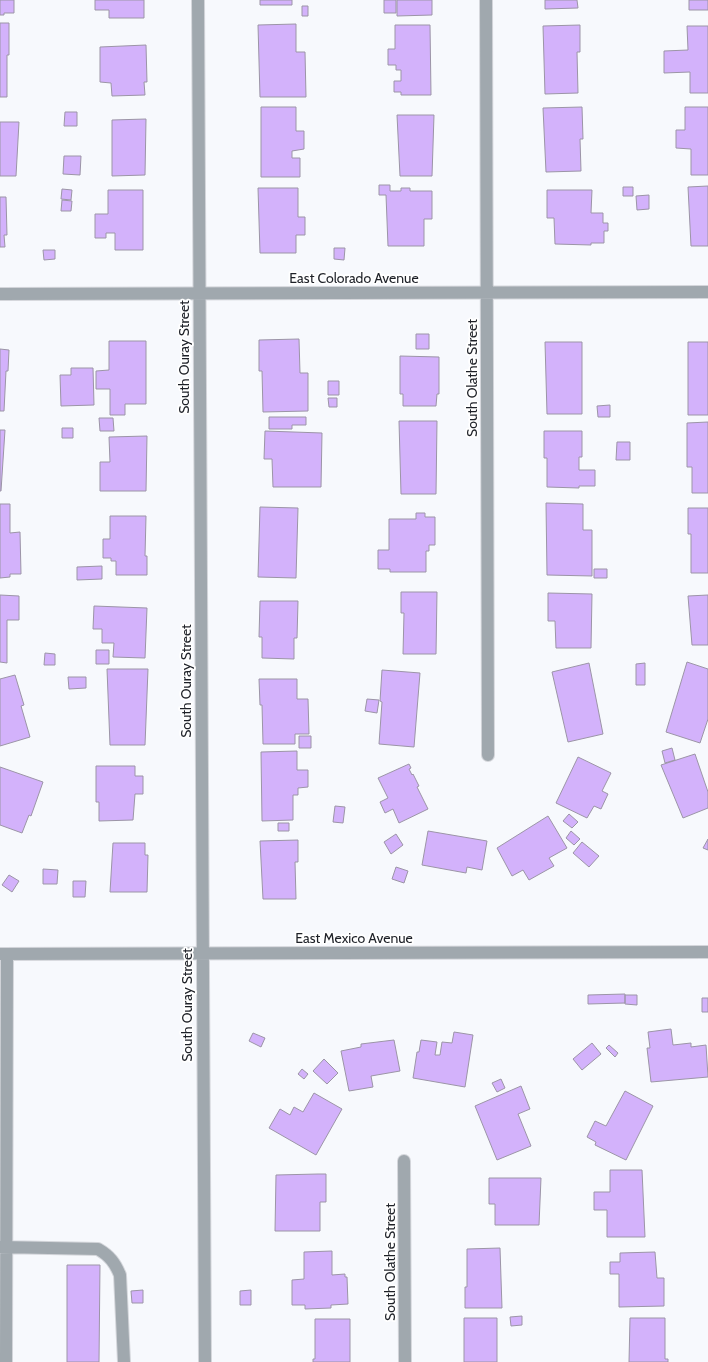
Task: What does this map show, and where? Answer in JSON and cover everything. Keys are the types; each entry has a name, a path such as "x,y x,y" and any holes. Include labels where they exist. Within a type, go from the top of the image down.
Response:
{"street":[{"name":"South Ouray Street","path":"198,0 205,1362"},
{"name":"South Olathe Street","path":"486,0 488,755"},
{"name":"East Colorado Avenue","path":"0,294 708,292"},
{"name":"East Mexico Avenue","path":"4,954 708,952"},
{"path":"4,954 3,1247 6,1362"},
{"name":"South Olathe Street","path":"404,1161 405,1362"},
{"path":"3,1247 98,1249 107,1254 116,1265 120,1275 124,1362"}],"building":[{"path":"0,0 14,0 14,13 4,13 4,15 0,15"},
{"path":"95,0 144,0 144,18 109,18 109,10 95,10"},
{"path":"260,0 292,0 292,5 260,5"},
{"path":"384,0 396,0 396,13 384,13"},
{"path":"397,0 432,0 432,15 397,16"},
{"path":"545,0 577,0 578,8 545,9"},
{"path":"689,0 708,0 708,10 689,10"},
{"path":"302,6 308,6 308,16 302,16"},
{"path":"0,23 9,23 7,97 0,97"},
{"path":"296,24 296,52 305,52 306,97 260,97 258,25"},
{"path":"395,25 430,25 431,95 401,95 401,92 394,92 394,81 401,81 401,70 396,70 396,65 388,65 388,49 395,49"},
{"path":"580,25 580,52 577,52 578,93 545,94 543,26"},
{"path":"687,26 708,26 708,93 690,93 690,72 664,73 664,51 688,50"},
{"path":"146,45 147,82 144,82 145,95 112,96 111,83 100,82 100,47"},
{"path":"261,107 296,107 296,131 304,131 304,149 292,151 292,158 300,158 300,177 261,177"},
{"path":"582,107 583,139 580,139 581,171 546,172 543,108"},
{"path":"685,107 708,107 708,175 691,175 691,149 676,148 676,130 685,130"},
{"path":"65,112 77,112 77,126 64,126"},
{"path":"397,115 434,115 432,176 400,176"},
{"path":"146,119 145,175 112,176 112,120"},
{"path":"0,122 19,122 16,176 0,176"},
{"path":"64,156 81,156 80,175 63,174"},
{"path":"379,185 390,185 390,191 401,191 401,188 410,188 410,191 432,191 432,219 424,219 424,246 388,246 386,195 379,195"},
{"path":"708,186 708,246 691,246 688,187"},
{"path":"623,187 633,187 633,196 623,196"},
{"path":"258,188 298,188 298,217 305,217 305,235 296,235 296,253 260,253"},
{"path":"62,189 72,190 71,200 61,199"},
{"path":"108,190 143,190 143,250 115,250 115,233 106,233 106,238 95,238 95,214 108,214"},
{"path":"547,190 592,190 591,213 603,213 603,223 608,223 608,231 604,231 604,243 591,243 591,245 555,244 554,218 547,218"},
{"path":"649,195 649,209 637,210 636,196"},
{"path":"0,197 6,197 7,235 4,235 5,247 0,247"},
{"path":"62,200 72,201 71,211 61,211"},
{"path":"334,248 345,248 344,260 334,259"},
{"path":"43,250 55,250 55,259 44,260"},
{"path":"416,334 429,334 429,349 416,349"},
{"path":"299,339 300,373 308,373 308,411 263,412 262,371 259,371 259,340"},
{"path":"109,341 146,341 146,404 125,404 125,415 110,415 110,389 96,389 96,371 109,370"},
{"path":"545,342 582,342 582,414 547,414"},
{"path":"688,342 708,342 708,415 688,415"},
{"path":"0,349 9,350 8,371 6,371 4,411 0,411"},
{"path":"400,356 439,357 439,394 437,394 436,406 403,406 403,394 400,394"},
{"path":"71,368 93,368 94,405 61,406 60,375 71,375"},
{"path":"328,381 339,381 339,395 328,395"},
{"path":"328,398 337,398 337,407 329,407"},
{"path":"610,405 610,417 598,417 597,406"},
{"path":"269,417 306,417 306,425 292,425 292,429 269,429"},
{"path":"99,418 113,418 114,431 100,431"},
{"path":"399,421 437,421 436,494 401,494"},
{"path":"708,422 708,493 692,493 692,467 687,467 687,423"},
{"path":"62,428 73,428 73,438 62,438"},
{"path":"0,430 5,430 1,491 0,491"},
{"path":"265,431 322,433 321,487 273,487 272,459 264,459"},
{"path":"544,431 582,431 582,457 579,457 579,470 595,470 595,486 579,486 579,488 547,487 547,458 544,458"},
{"path":"147,436 146,491 100,491 100,462 110,462 109,437"},
{"path":"617,442 630,442 630,460 616,460"},
{"path":"546,503 583,504 583,530 592,530 592,576 547,575"},
{"path":"0,504 10,504 10,533 20,532 21,574 10,574 10,577 0,578"},
{"path":"260,507 298,508 296,578 258,577"},
{"path":"688,508 708,508 708,573 691,573 691,534 688,534"},
{"path":"416,513 425,513 425,517 435,517 435,545 429,545 429,551 426,551 426,572 390,572 390,569 378,569 378,550 389,550 389,519 416,519"},
{"path":"110,516 146,516 145,556 147,556 147,575 116,575 116,561 111,561 111,558 103,558 103,539 110,539"},
{"path":"102,566 102,579 77,580 77,567"},
{"path":"594,569 607,569 607,578 594,578"},
{"path":"401,592 437,592 436,654 403,654 404,613 401,613"},
{"path":"548,593 592,594 591,648 556,648 555,621 548,621"},
{"path":"0,595 19,596 19,620 7,620 7,663 0,662"},
{"path":"708,595 708,645 692,645 688,596"},
{"path":"260,601 298,601 297,638 294,638 294,659 262,658 262,637 259,637"},
{"path":"94,606 147,608 145,658 113,657 114,643 102,643 102,629 93,629"},
{"path":"96,650 109,650 109,664 96,664"},
{"path":"45,653 55,654 55,665 44,665"},
{"path":"687,662 708,669 708,719 700,743 666,732"},
{"path":"589,663 603,734 568,742 552,672"},
{"path":"645,663 645,685 636,685 636,664"},
{"path":"107,669 148,669 145,745 110,745"},
{"path":"382,670 420,673 414,747 379,744 382,702 380,701"},
{"path":"15,675 24,705 21,706 30,737 0,746 0,679"},
{"path":"68,677 86,677 86,688 69,689"},
{"path":"259,679 297,679 297,699 308,699 309,734 295,734 295,744 263,744 262,705 260,705"},
{"path":"367,699 379,700 377,713 365,711"},
{"path":"299,736 311,736 311,748 299,748"},
{"path":"672,748 675,760 665,763 662,751"},
{"path":"297,751 297,770 308,770 308,787 298,788 298,795 293,795 293,820 262,821 261,752"},
{"path":"695,754 708,792 708,808 683,818 661,765"},
{"path":"578,757 611,773 602,791 608,794 601,809 594,806 587,818 556,803"},
{"path":"409,764 411,768 409,769 419,786 417,787 428,809 399,823 393,809 385,813 380,802 388,798 378,778"},
{"path":"96,766 135,766 135,776 143,776 143,794 135,794 133,820 99,821 99,802 96,802"},
{"path":"0,767 43,782 31,816 29,815 22,833 0,825"},
{"path":"335,806 345,807 343,823 333,822"},
{"path":"569,814 578,822 572,828 563,821"},
{"path":"548,816 567,848 549,858 554,866 529,880 523,870 512,876 497,848"},
{"path":"278,823 289,823 289,831 278,831"},
{"path":"428,831 487,841 482,870 467,867 466,873 422,865"},
{"path":"571,831 580,839 574,845 566,838"},
{"path":"396,834 403,845 391,854 384,842"},
{"path":"708,839 708,850 703,848"},
{"path":"298,840 298,862 295,862 296,899 263,899 260,841"},
{"path":"582,842 599,856 589,867 573,853"},
{"path":"113,843 145,843 145,855 148,855 147,892 110,892"},
{"path":"396,867 408,871 404,883 392,879"},
{"path":"43,869 58,870 57,884 43,884"},
{"path":"9,875 19,881 12,892 2,885"},
{"path":"73,881 86,881 85,897 73,897"},
{"path":"625,994 625,1003 588,1004 588,995"},
{"path":"625,995 637,995 637,1005 625,1004"},
{"path":"702,998 708,998 708,1012 702,1012"},
{"path":"671,1029 673,1045 691,1043 691,1047 706,1045 708,1077 651,1082 647,1048 650,1048 648,1032"},
{"path":"454,1032 473,1035 465,1087 413,1078 417,1052 419,1052 421,1040 437,1042 435,1055 440,1055 442,1042 452,1043"},
{"path":"253,1033 265,1038 261,1047 249,1041"},
{"path":"394,1040 400,1071 371,1076 373,1087 349,1091 341,1051 361,1047 361,1044"},
{"path":"592,1043 601,1054 582,1070 573,1059"},
{"path":"609,1045 618,1053 615,1057 606,1048"},
{"path":"324,1059 338,1073 327,1084 313,1071"},
{"path":"302,1069 308,1074 304,1079 298,1074"},
{"path":"501,1079 505,1088 497,1092 492,1083"},
{"path":"521,1086 530,1109 518,1114 531,1146 497,1160 475,1106"},
{"path":"625,1091 653,1106 626,1160 595,1145 596,1142 587,1137 595,1121 606,1126"},
{"path":"314,1093 342,1109 316,1155 269,1128 280,1109 290,1115 294,1107 303,1112"},
{"path":"610,1170 642,1170 645,1237 607,1237 607,1210 594,1210 594,1192 610,1192"},
{"path":"326,1174 326,1202 320,1202 320,1231 275,1231 276,1175"},
{"path":"489,1178 541,1178 539,1225 495,1225 495,1204 489,1204"},
{"path":"500,1248 502,1308 465,1308 465,1287 467,1287 467,1249"},
{"path":"332,1251 332,1275 345,1274 345,1277 347,1277 348,1304 331,1305 331,1308 305,1309 305,1305 292,1305 292,1280 304,1279 304,1252"},
{"path":"655,1252 657,1278 664,1278 664,1306 619,1307 619,1274 610,1274 610,1262 620,1262 620,1253"},
{"path":"67,1265 100,1265 99,1362 67,1362"},
{"path":"143,1290 143,1303 132,1303 131,1291"},
{"path":"251,1290 251,1305 240,1305 240,1291"},
{"path":"522,1316 522,1325 511,1326 510,1317"},
{"path":"464,1318 497,1318 497,1362 464,1362"},
{"path":"630,1318 665,1318 665,1359 668,1359 668,1362 629,1362"},
{"path":"315,1319 350,1319 350,1362 313,1362 313,1359 315,1359"}]}
